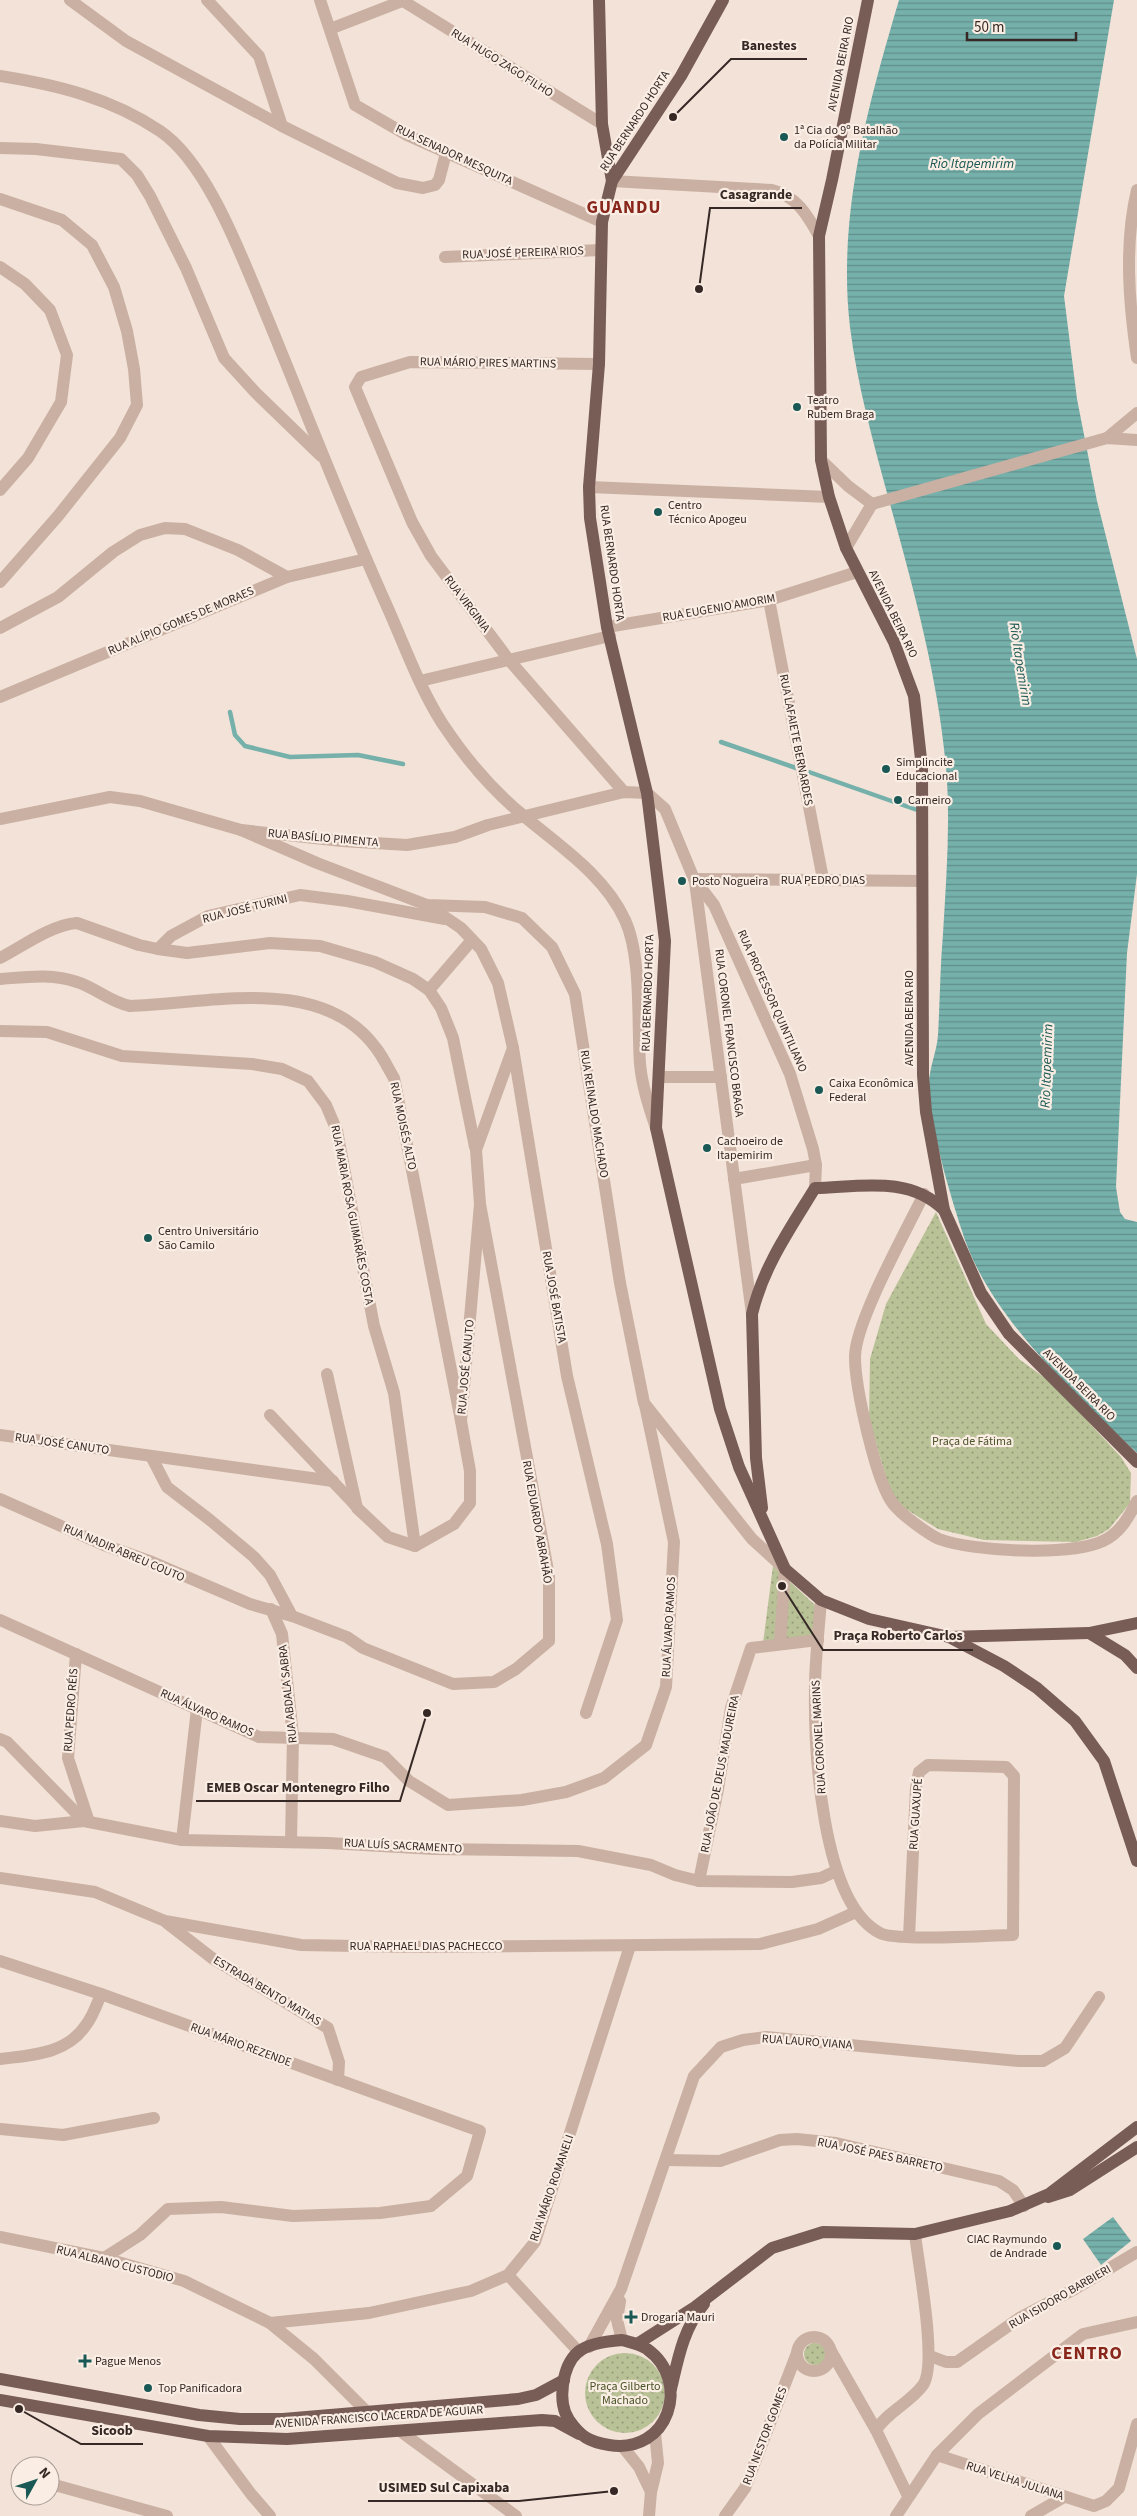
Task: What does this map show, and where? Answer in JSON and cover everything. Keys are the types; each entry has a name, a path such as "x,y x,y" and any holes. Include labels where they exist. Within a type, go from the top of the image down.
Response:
{"main road":[{"path":"599,0 602,124 612,181"},
{"name":"RUA BERNARDO HORTA","path":"723,0 681,76 612,181 602,222 599,364 588,487 590,518 608,631 647,793 665,941 656,1128 720,1409 739,1466 786,1569"},
{"name":"AVENIDA BEIRA RIO","path":"868,0 819,236 821,460 846,548 894,642 914,696 922,768 923,1075 926,1112 944,1210 982,1293 1009,1334 1137,1462"},
{"path":"815,1188 894,1186 924,1194 944,1210"},
{"name":"RUA PROFESSOR QUINTILIANO","path":"752,1314 756,1297 776,1250 796,1222 815,1188"},
{"name":"RUA CORONEL FRANCISCO BRAGA","path":"752,1314 756,1458 763,1519"},
{"path":"786,1569 821,1600 869,1619 949,1637 1089,1633 1137,1623"},
{"path":"1089,1633 1125,1655 1137,1668"},
{"path":"949,1637 1004,1666 1037,1688 1075,1721 1104,1761 1137,1861"},
{"path":"1039,2200 1137,2127"},
{"path":"637,2344 714,2293 772,2248 823,2232 915,2234 984,2219 1070,2190 1137,2147"},
{"path":"671,2392 666,2372 658,2359 637,2344 622,2340 607,2341 584,2349 568,2366 562,2393 567,2417 579,2434 592,2442 623,2447 644,2441 655,2433 668,2411 684,2338 695,2315 714,2293"},
{"name":"AVENIDA FRANCISCO LACERDA DE AGUIAR","path":"0,2379 199,2415 240,2420 283,2419 518,2399 536,2395 564,2380"},
{"name":"AVENIDA FRANCISCO LACERDA DE AGUIAR","path":"0,2400 208,2436 287,2439 542,2420 555,2421 579,2434"}],"street":[{"path":"70,0 126,41 282,126 397,183 424,188 432,187 439,180 446,153"},
{"path":"207,0 259,56 282,126"},
{"name":"RUA SENADOR MESQUITA","path":"320,0 355,105 407,135 602,222"},
{"path":"330,29 404,1"},
{"name":"RUA HUGO ZAGO FILHO","path":"404,1 602,124"},
{"path":"0,76 53,84 89,95 120,109 163,132 195,167 235,241 366,559 420,681 441,721 475,768 523,816 586,869 612,897 626,922 634,959 640,1068 647,1101 656,1128"},
{"path":"0,148 36,148 121,159 137,175 150,196 186,268 224,358 255,392 325,460"},
{"path":"612,181 772,190 785,194 795,201 819,236"},
{"path":"1137,190 1128,231 1131,306 1137,358"},
{"path":"0,199 62,220 92,246 114,287 127,331 134,369 137,405 120,438 58,516 0,582"},
{"name":"RUA JOSÉ PEREIRA RIOS","path":"445,257 600,250"},
{"path":"0,268 25,284 50,310 67,355 61,402 28,458 0,490"},
{"name":"RUA MÁRIO PIRES MARTINS","path":"355,387 361,377 410,362 599,364"},
{"name":"RUA VIRGINIA","path":"355,387 412,522 431,556 510,660 624,792"},
{"path":"1105,439 1137,413"},
{"path":"846,548 875,503 1105,439 1137,440"},
{"path":"821,460 848,486 875,503"},
{"path":"588,487 830,497"},
{"path":"0,628 58,597 113,552 140,535 164,528 185,529 238,550 287,577"},
{"name":"RUA ALÍPIO GOMES DE MORAES","path":"0,697 17,692 142,636 287,577 366,559"},
{"name":"RUA EUGENIO AMORIM","path":"420,681 510,660 608,631 769,600 857,572"},
{"name":"RUA LAFAIETE BERNARDES","path":"769,600 823,879"},
{"name":"RUA BASÍLIO PIMENTA","path":"0,819 110,797 140,801 241,830 342,841 408,845 455,837 523,816 624,792 647,793"},
{"name":"RUA PROFESSOR QUINTILIANO","path":"647,793 665,809 694,879 714,905 790,1074 816,1165 815,1188"},
{"name":"RUA REINALDO MACHADO","path":"241,830 317,863 427,905 485,907 522,918 552,947 575,994 620,1283 644,1403 752,1539 786,1569"},
{"name":"RUA PEDRO DIAS","path":"694,879 922,881"},
{"name":"RUA CORONEL FRANCISCO BRAGA","path":"694,879 752,1314"},
{"name":"RUA JOSÉ TURINI","path":"158,949 171,936 208,916 300,895 347,901 450,920"},
{"name":"RUA JOSÉ BATISTA","path":"427,905 461,928 481,949 498,983 513,1048 566,1366 607,1544 617,1620 586,1713"},
{"path":"0,958 54,929 66,924 77,923 139,945 187,954 270,943 320,946 374,962 413,979 429,990 441,1008 453,1038 476,1150"},
{"path":"429,990 472,940"},
{"name":"RUA MOISÉS ALTO","path":"0,979 44,976 62,978 78,982 114,1001 130,1006 226,998 298,1001 326,1009 360,1031 376,1048 394,1078 461,1421"},
{"name":"RUA MARIA ROSA GUIMARÃES COSTA","path":"0,1031 47,1032 122,1056 252,1064 282,1069 308,1081 326,1105 337,1131 374,1326 394,1393 415,1546"},
{"name":"RUA JOSÉ CANUTO","path":"415,1546 454,1524 470,1503 470,1471 461,1421 480,1204 476,1150 513,1048"},
{"path":"659,1077 721,1077"},
{"path":"734,1180 816,1165"},
{"path":"924,1194 862,1325 855,1356 868,1438 885,1491 893,1505 938,1538 963,1544 1010,1549 1077,1549 1104,1540 1118,1532 1137,1501"},
{"name":"RUA EDUARDO ABRAHÃO","path":"292,1616 346,1637 371,1652 453,1684 494,1682 516,1668 549,1641 549,1576 480,1204"},
{"path":"327,1374 357,1508"},
{"name":"RUA ÁLVARO RAMOS","path":"0,1620 259,1737 333,1738 385,1757 409,1781 448,1805 522,1800 566,1792 604,1778 646,1745 666,1687 674,1542 644,1403"},
{"path":"270,1415 357,1508 388,1538 415,1546"},
{"name":"RUA JOSÉ CANUTO","path":"0,1435 333,1481"},
{"path":"151,1456 167,1486 254,1557 270,1575 292,1616"},
{"name":"RUA NADIR ABREU COUTO","path":"0,1499 104,1545 152,1562 250,1604 270,1609"},
{"path":"780,1644 786,1569"},
{"name":"RUA CORONEL MARINS","path":"821,1600 815,1688 820,1785 836,1871 856,1912 880,1934 909,1937 1013,1935"},
{"path":"270,1609 292,1616"},
{"name":"RUA ABDALA SABRA","path":"270,1609 282,1634 293,1736 291,1842"},
{"name":"RUA JOÃO DE DEUS MADUREIRA","path":"698,1881 718,1789 731,1708 751,1648 818,1640"},
{"name":"RUA PEDRO RÉIS","path":"76,1654 68,1758 86,1822"},
{"path":"182,1840 197,1709"},
{"path":"0,1739 7,1742 86,1822"},
{"name":"RUA GUAXUPÉ","path":"909,1937 916,1788 919,1772 928,1765 1006,1767 1014,1776 1013,1935"},
{"name":"RUA LUÍS SACRAMENTO","path":"0,1822 35,1826 86,1822 182,1840 291,1842 434,1849 578,1851 651,1865 675,1875 698,1881 792,1882 821,1878 836,1871"},
{"name":"RUA RAPHAEL DIAS PACHECCO","path":"0,1878 95,1892 165,1921 301,1945 410,1947 760,1944 818,1929 856,1912"},
{"name":"ESTRADA BENTO MATIAS","path":"165,1921 212,1958 328,2028 339,2062 338,2080"},
{"name":"RUA MÁRIO ROMANELI","path":"270,2323 369,2313 471,2291 508,2275 535,2242 630,1946"},
{"name":"RUA MÁRIO REZENDE","path":"0,1961 101,1994 480,2132 468,2176 431,2206 380,2213 293,2216 222,2207 168,2209 140,2235 104,2258"},
{"path":"0,2059 47,2053 72,2042 87,2025 101,1994"},
{"name":"RUA LAURO VIANA","path":"622,2340 617,2320 621,2290 667,2160 694,2076 721,2047 743,2040 766,2037 1019,2062 1043,2061 1065,2048 1098,1997"},
{"path":"0,2129 64,2134 154,2118"},
{"name":"RUA JOSÉ PAES BARRETO","path":"667,2160 720,2162 780,2140 797,2138 836,2143 999,2181 1013,2190 1024,2206"},
{"path":"876,2430 881,2422 924,2384 930,2356 915,2234"},
{"name":"RUA ALBANO CUSTODIO","path":"0,2237 104,2258 184,2281 270,2323 314,2359 367,2412"},
{"name":"RUA ISIDORO BARBIERI","path":"930,2356 946,2362 957,2362 1021,2317 1073,2290 1137,2252"},
{"path":"508,2275 584,2349"},
{"name":"RUA LAURO VIANA","path":"584,2349 621,2290"},
{"path":"896,2516 937,2455 978,2414 1083,2334 1137,2322"},
{"path":"831,2351 828,2365 823,2369 813,2372 802,2366 797,2353 800,2344 812,2337 825,2341 831,2351 876,2430 908,2496"},
{"name":"RUA NESTOR GOMES","path":"725,2516 745,2488 797,2353"},
{"name":"RUA VELHA JULIANA","path":"937,2455 1064,2498 1094,2506 1106,2501 1118,2488 1137,2424"},
{"path":"400,2431 516,2516"},
{"path":"649,2516 651,2492 658,2463 655,2433"},
{"path":"208,2436 250,2494 270,2516"},
{"path":"623,2447 639,2467 651,2492"},
{"path":"60,2486 167,2516"},
{"path":"1031,2516 1064,2498"}],"green space":[{"name":"Praça de Fátima","path":"936,1212 986,1324 1019,1359 1053,1384 1121,1457 1131,1473 1130,1503 1109,1529 1097,1536 1076,1542 984,1540 938,1529 893,1501 869,1419 870,1359 886,1304"},
{"path":"773,1566 816,1606 813,1636 763,1643"},
{"path":"815,2343 823,2346 826,2354 823,2362 815,2365 807,2362 804,2354 807,2346"},
{"name":"Praça Gilberto Machado","path":"617,2353 633,2353 654,2364 665,2385 665,2401 654,2422 633,2433 617,2433 603,2427 591,2415 585,2401 585,2385 591,2371 603,2359"}],"water":[{"name":"Rio Itapemirim","path":"899,0 1114,0 1064,296 1077,399 1097,501 1137,659 1137,874 1127,953 1116,1187 1120,1212 1125,1219 1137,1222 1137,1453 1087,1405 1036,1351 1012,1323 991,1293 974,1262 962,1231 946,1179 933,1124 929,1081 938,1035 948,838 947,780 932,671 861,390 850,327 847,285 848,244 858,161 876,80"},
{"path":"1113,2217 1131,2241 1101,2265 1083,2239"}],"waterway":[{"path":"230,712 235,735 245,746 290,757 358,755 403,764"},
{"path":"721,742 799,769"},
{"path":"809,772 920,811"}],"place":[{"name":"Banestes","path":"673,117"},
{"name":"1ª Cia do 9º Batalhão da Polícia Militar","path":"784,137"},
{"name":"Casagrande","path":"699,289"},
{"name":"Teatro Rubem Braga","path":"797,407"},
{"name":"Centro Técnico Apogeu","path":"658,512"},
{"name":"Simplincite Educacional","path":"886,769"},
{"name":"Carneiro","path":"898,800"},
{"name":"Posto Nogueira","path":"682,881"},
{"name":"Caixa Econômica Federal","path":"819,1090"},
{"name":"Cachoeiro de Itapemirim","path":"707,1148"},
{"name":"Centro Universitário São Camilo","path":"148,1238"},
{"name":"Praça Roberto Carlos","path":"782,1586"},
{"name":"EMEB Oscar Montenegro Filho","path":"427,1713"},
{"name":"CIAC Raymundo de Andrade","path":"1057,2246"},
{"name":"Drogaria Mauri","path":"631,2317"},
{"name":"Pague Menos","path":"85,2361"},
{"name":"Top Panificadora","path":"148,2388"},
{"name":"Sicoob","path":"19,2409"},
{"name":"USIMED Sul Capixaba","path":"614,2491"}],"district":[{"name":"GUANDU","path":"624,207"},
{"name":"CENTRO","path":"1087,2353"}]}
